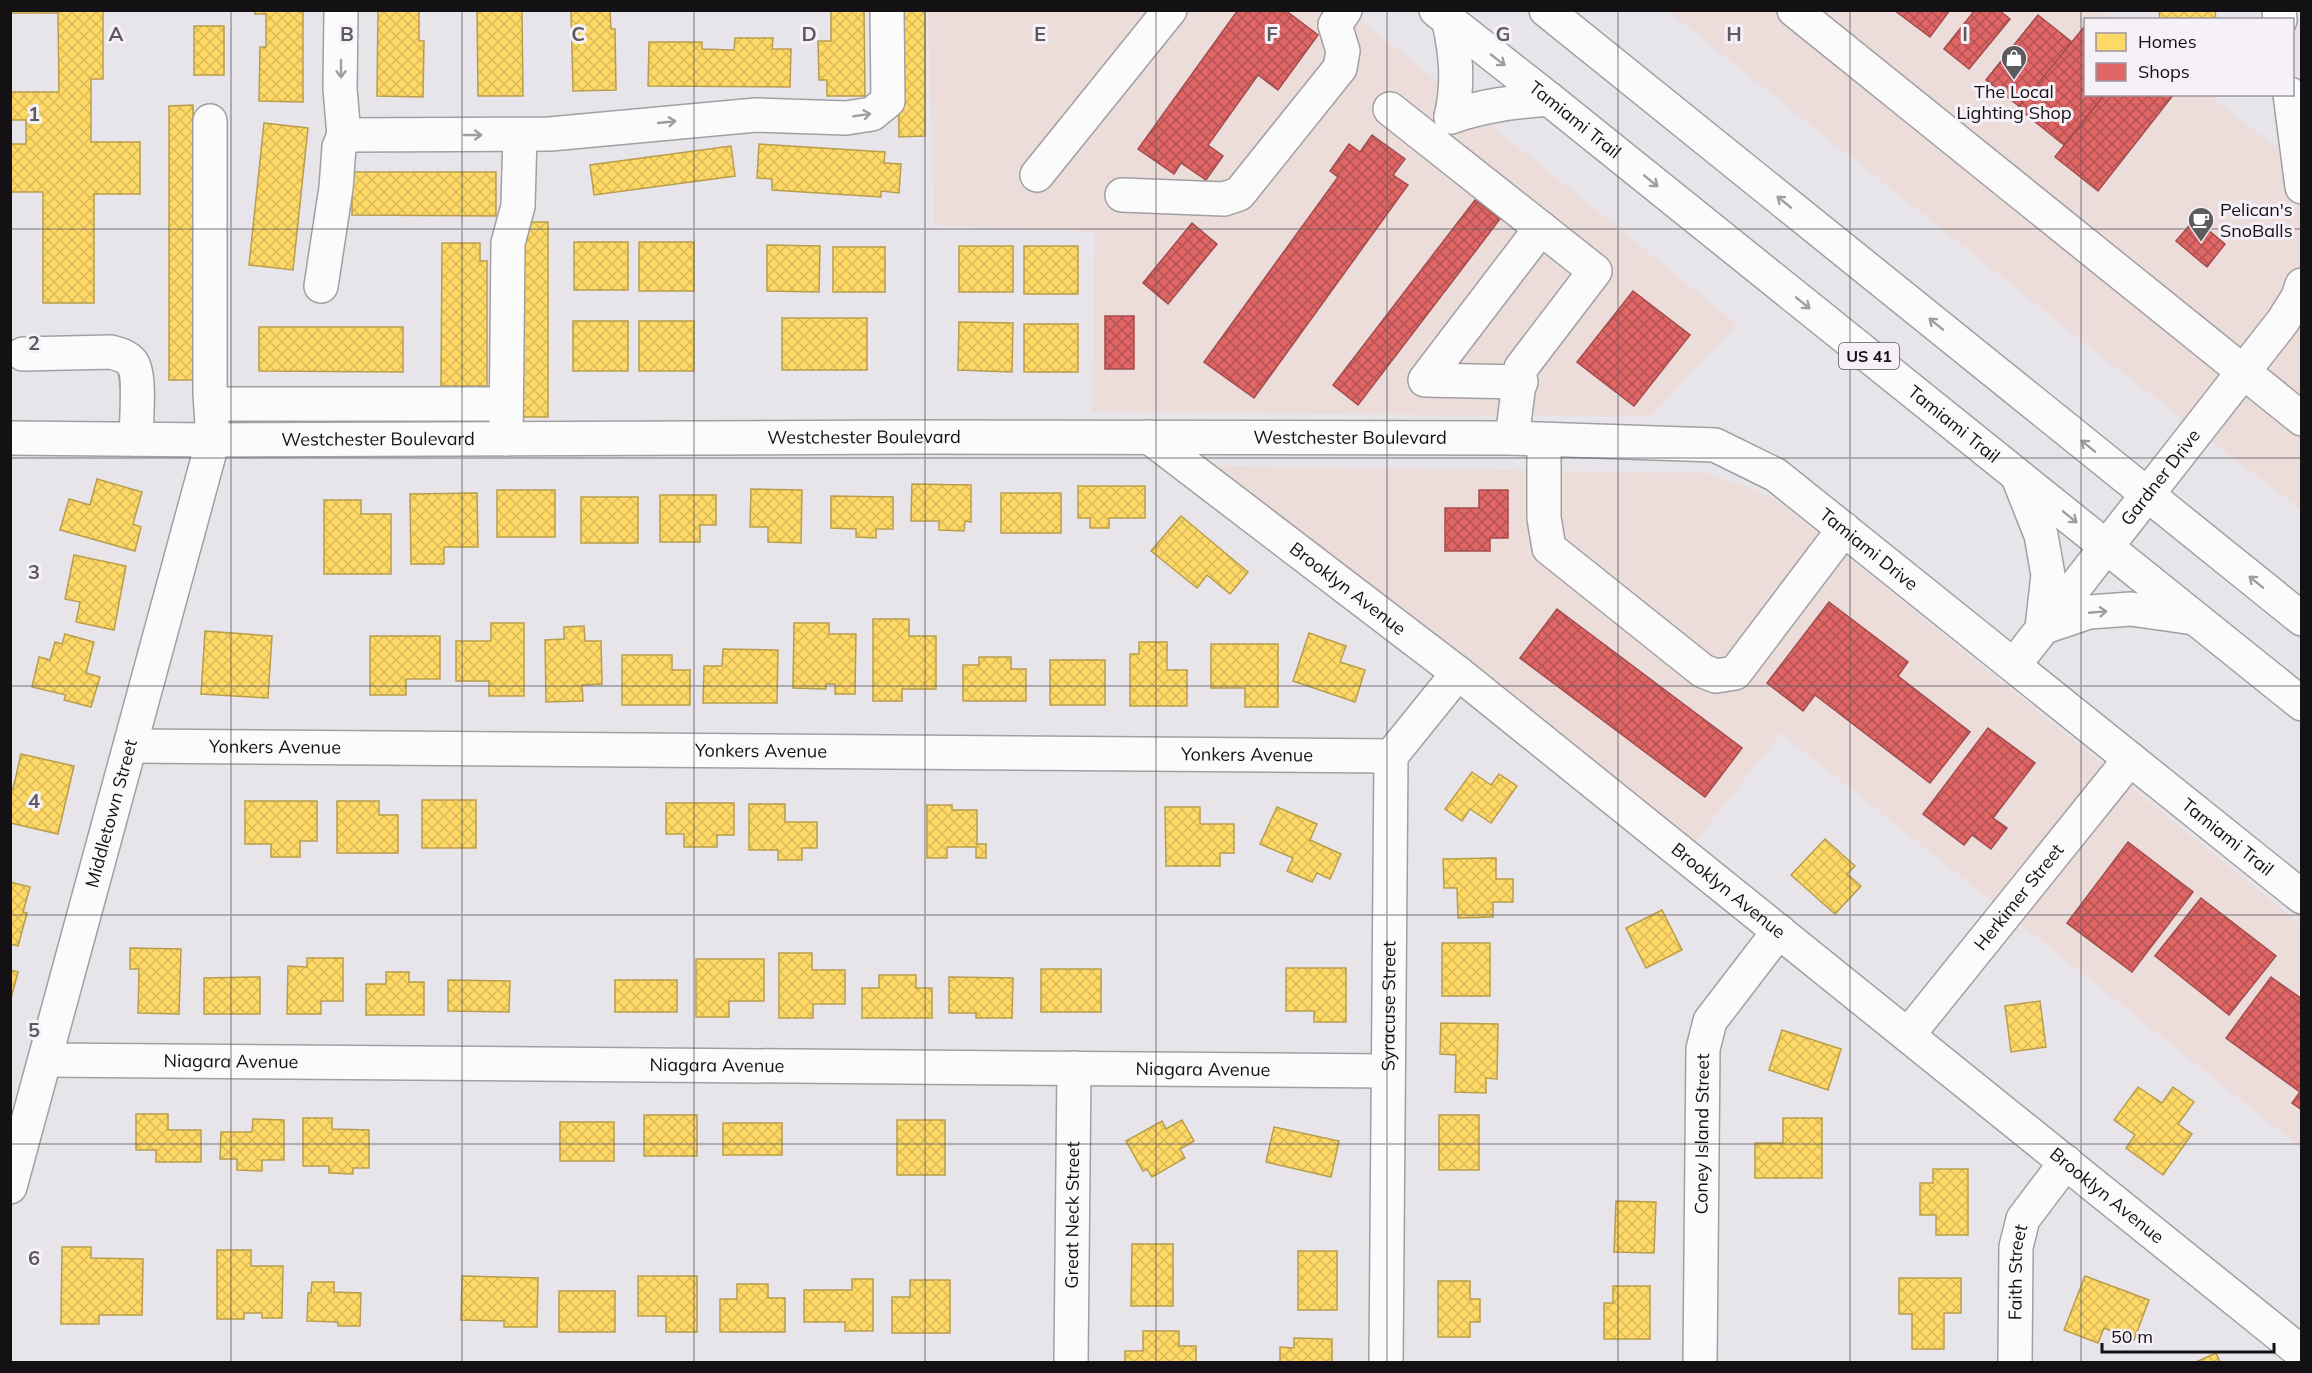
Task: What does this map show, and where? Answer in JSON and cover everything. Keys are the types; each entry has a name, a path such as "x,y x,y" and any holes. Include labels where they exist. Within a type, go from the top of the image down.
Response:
{"street":[{"path":"321,286 336,188 339,147 344,135 340,89 341,10"},
{"path":"344,135 550,134 756,114 846,118 872,114 888,101 887,10"},
{"path":"1037,175 1170,10"},
{"path":"1122,195 1224,199 1239,194 1340,68 1343,51 1335,25 1346,10"},
{"path":"1546,10 2301,619"},
{"path":"1794,10 2301,419"},
{"path":"1441,129 1456,98 1456,56 1442,16"},
{"name":"Tamiami Trail","path":"1442,16 1550,99 2301,704"},
{"path":"2290,96 2301,187"},
{"path":"1441,129 1479,108 1550,99"},
{"path":"1390,109 1441,129 1541,228 1595,271 1521,368 1528,439 1549,548 1703,671 1716,676 1735,673 1844,529"},
{"name":"Middletown Street","path":"10,1187 213,440 210,121"},
{"path":"506,439 508,243 518,206 520,135"},
{"path":"1521,382 1425,380 1541,228"},
{"name":"Gardner Drive","path":"2014,665 2299,300"},
{"path":"23,354 111,352 122,355 133,363 136,374 136,439"},
{"path":"211,404 506,404"},
{"name":"Westchester Boulevard","path":"10,438 213,440 1149,437 1528,439 1715,445"},
{"name":"Brooklyn Avenue","path":"1149,437 1458,673 2301,1353"},
{"name":"Tamiami Drive","path":"1715,445 1776,475 2014,665"},
{"path":"2018,476 2041,535 2048,575 2042,628 2089,612 2131,609 2195,618"},
{"name":"Tamiami Trail","path":"2014,665 2301,897"},
{"path":"1391,756 1458,673"},
{"name":"Yonkers Avenue","path":"131,746 1391,756"},
{"name":"Syracuse Street","path":"1386,1362 1391,756"},
{"name":"Herkimer Street","path":"1908,1035 2130,759"},
{"name":"Coney Island Street","path":"1700,1362 1703,1048 1710,1021 1779,931"},
{"name":"Niagara Avenue","path":"45,1060 1388,1071"},
{"name":"Great Neck Street","path":"1071,1362 1074,1068"},
{"name":"Faith Street","path":"2015,1362 2016,1247 2023,1219 2066,1162"}],"shaded area":[{"path":"928,11 1350,11 1737,324 1650,417 1092,412 1095,232 934,225"},
{"path":"1668,11 2102,11 2112,18 2084,18 2084,96 2210,96 2274,146 2301,146 2301,510 2107,361"},
{"path":"1171,465 1706,473 1743,485 1781,503 2301,925 2301,1148 1781,733 1674,868"}],"building: Homes":[{"path":"10,10 103,10 103,79 91,79 91,142 140,142 140,194 94,194 94,303 43,303 43,192 10,192 10,144 26,144 26,120 10,120 10,92 59,92 58,13 10,13"},
{"path":"255,10 303,10 303,102 259,101 260,47 266,47 266,14 255,14"},
{"path":"378,10 419,10 419,41 424,41 423,97 377,96"},
{"path":"477,10 522,10 523,96 478,96"},
{"path":"571,10 610,10 611,29 615,29 616,90 573,91"},
{"path":"831,10 864,10 865,96 827,96 827,80 819,80 818,41 831,41"},
{"path":"898,10 925,10 925,136 899,137"},
{"path":"2159,10 2215,10 2216,18 2160,18"},
{"path":"194,26 224,26 224,75 194,75"},
{"path":"735,38 773,38 772,49 791,49 790,87 648,86 649,42 702,42 702,49 734,50"},
{"path":"193,105 194,380 169,380 169,106"},
{"path":"264,123 308,128 293,270 249,265"},
{"path":"759,144 885,152 884,163 901,164 899,193 881,191 881,197 772,190 772,179 757,178"},
{"path":"731,146 735,176 594,195 590,165"},
{"path":"352,172 496,172 496,216 352,215"},
{"path":"522,222 548,222 548,417 522,417"},
{"path":"574,242 628,242 628,290 574,290"},
{"path":"639,242 694,242 694,291 639,291"},
{"path":"442,243 480,243 480,261 487,261 487,386 441,386"},
{"path":"767,245 820,246 819,292 767,291"},
{"path":"959,246 1013,246 1013,292 959,292"},
{"path":"1024,246 1078,246 1078,294 1024,294"},
{"path":"833,247 885,247 885,292 833,292"},
{"path":"782,318 867,318 867,370 782,370"},
{"path":"573,321 628,321 628,371 573,371"},
{"path":"639,321 694,321 694,371 639,371"},
{"path":"959,322 1013,323 1012,372 958,370"},
{"path":"1024,324 1078,324 1078,372 1024,372"},
{"path":"259,327 403,327 403,372 259,371"},
{"path":"97,479 142,492 133,524 141,527 135,551 60,530 69,499 90,505"},
{"path":"912,484 971,485 971,522 965,521 964,531 939,530 939,521 911,521"},
{"path":"1078,486 1145,486 1145,518 1109,518 1109,528 1090,528 1090,518 1078,518"},
{"path":"751,489 802,490 801,543 768,542 768,527 750,527"},
{"path":"497,490 555,490 555,537 497,537"},
{"path":"477,493 478,547 444,547 444,564 411,564 410,494"},
{"path":"1001,493 1061,493 1061,533 1001,533"},
{"path":"660,495 716,495 716,525 700,525 700,542 660,542"},
{"path":"831,496 893,497 893,529 876,529 876,538 856,537 856,529 831,528"},
{"path":"581,497 638,497 638,543 581,543"},
{"path":"324,500 361,500 361,514 391,514 391,574 324,574"},
{"path":"1181,516 1248,572 1230,594 1207,575 1197,588 1151,551"},
{"path":"74,555 126,566 114,630 76,622 80,602 65,599"},
{"path":"873,619 909,619 909,636 936,636 936,689 902,689 902,701 873,701"},
{"path":"491,623 524,623 524,696 489,696 489,681 456,681 456,641 491,641"},
{"path":"794,623 829,623 829,634 856,634 855,694 835,694 835,684 826,684 826,689 793,688"},
{"path":"584,626 585,641 601,641 602,684 582,685 583,701 546,702 545,640 564,639 564,627"},
{"path":"205,631 272,636 268,698 201,694"},
{"path":"1309,633 1346,646 1340,662 1365,670 1355,702 1293,681"},
{"path":"65,634 94,642 86,673 100,677 91,707 64,700 66,695 32,687 39,657 50,660 55,642 62,644"},
{"path":"370,636 440,636 440,679 406,679 406,695 370,695"},
{"path":"1139,642 1167,642 1167,670 1187,670 1187,706 1130,706 1130,654 1139,654"},
{"path":"1211,644 1278,644 1278,707 1245,707 1245,688 1211,688"},
{"path":"723,649 778,650 777,703 703,703 704,666 722,666"},
{"path":"622,655 672,655 672,670 690,670 690,705 622,705"},
{"path":"979,657 1011,657 1011,669 1026,669 1026,701 963,701 963,665 979,665"},
{"path":"1050,660 1105,660 1105,705 1050,705"},
{"path":"21,754 74,766 58,834 10,823 10,788 13,789"},
{"path":"1472,772 1491,785 1499,774 1517,786 1491,823 1470,809 1462,821 1445,809"},
{"path":"422,800 476,800 476,848 422,848"},
{"path":"245,801 317,801 317,841 300,841 300,857 271,857 271,844 245,844"},
{"path":"337,801 379,801 379,815 398,815 398,853 337,853"},
{"path":"666,803 734,803 734,835 717,835 717,847 684,847 684,834 666,834"},
{"path":"749,804 785,804 785,822 817,822 817,848 802,848 802,860 778,860 778,850 749,850"},
{"path":"927,805 952,805 952,810 977,810 977,844 986,844 986,858 976,858 976,847 947,847 947,858 927,858"},
{"path":"1165,807 1200,807 1200,824 1234,824 1234,853 1220,853 1220,866 1166,866"},
{"path":"1277,807 1317,824 1310,840 1341,854 1330,879 1317,873 1312,882 1287,871 1293,858 1260,844"},
{"path":"1825,839 1855,866 1847,874 1861,886 1835,914 1791,875"},
{"path":"1496,858 1496,879 1513,879 1513,902 1493,902 1493,917 1458,918 1457,888 1444,888 1443,859"},
{"path":"10,882 30,887 23,912 27,913 18,946 10,944"},
{"path":"1662,910 1682,950 1646,968 1626,928"},
{"path":"1442,943 1490,943 1490,996 1442,996"},
{"path":"130,948 181,949 179,1014 138,1013 139,969 130,969"},
{"path":"779,953 812,953 812,970 845,970 845,1004 813,1004 813,1018 779,1018"},
{"path":"307,958 343,958 343,1001 321,1001 321,1014 287,1014 288,966 307,967"},
{"path":"696,959 764,959 764,1001 729,1001 729,1017 696,1017"},
{"path":"1286,968 1346,968 1346,1022 1314,1022 1314,1011 1286,1011"},
{"path":"1041,969 1101,969 1101,1012 1041,1012"},
{"path":"10,970 18,972 10,1002"},
{"path":"386,972 409,972 409,982 424,982 424,1015 366,1015 366,984 386,984"},
{"path":"879,975 916,975 916,988 932,988 932,1018 862,1018 862,988 879,988"},
{"path":"260,977 260,1014 204,1014 204,978"},
{"path":"949,977 1013,978 1012,1018 976,1018 976,1013 949,1013"},
{"path":"448,980 510,981 509,1012 448,1011"},
{"path":"615,980 677,980 677,1012 615,1012"},
{"path":"2040,1001 2046,1047 2011,1052 2005,1006"},
{"path":"1441,1023 1498,1024 1497,1079 1486,1078 1486,1093 1455,1092 1456,1055 1440,1054"},
{"path":"1782,1030 1841,1049 1828,1090 1769,1070"},
{"path":"2138,1087 2162,1103 2173,1087 2194,1102 2178,1124 2192,1134 2163,1175 2126,1148 2135,1135 2114,1120"},
{"path":"136,1114 168,1114 168,1130 201,1130 201,1162 156,1162 156,1150 136,1150"},
{"path":"644,1115 697,1115 697,1156 644,1156"},
{"path":"1439,1115 1479,1115 1479,1170 1439,1170"},
{"path":"303,1118 332,1118 332,1129 369,1130 369,1168 353,1168 353,1174 329,1173 329,1166 303,1166"},
{"path":"1783,1118 1822,1118 1822,1178 1755,1178 1755,1143 1783,1143"},
{"path":"253,1119 284,1120 284,1160 262,1160 262,1171 237,1170 237,1159 220,1159 221,1132 252,1132"},
{"path":"897,1120 945,1120 945,1175 897,1175"},
{"path":"1182,1120 1194,1141 1180,1149 1185,1158 1152,1177 1147,1169 1143,1171 1126,1141 1162,1121 1166,1129"},
{"path":"560,1122 614,1122 614,1161 560,1161"},
{"path":"723,1123 782,1123 782,1155 723,1155"},
{"path":"1274,1127 1339,1141 1331,1177 1266,1162"},
{"path":"1933,1169 1968,1169 1968,1235 1936,1235 1936,1215 1920,1215 1920,1183 1933,1183"},
{"path":"1616,1201 1656,1202 1654,1253 1614,1252"},
{"path":"1132,1244 1173,1244 1173,1306 1131,1306"},
{"path":"62,1247 91,1247 91,1258 143,1259 142,1315 99,1315 99,1324 61,1324"},
{"path":"217,1250 251,1250 251,1266 283,1266 282,1318 262,1318 262,1313 244,1313 244,1319 217,1319"},
{"path":"1298,1251 1337,1251 1337,1310 1298,1310"},
{"path":"462,1276 538,1278 537,1327 504,1327 504,1321 461,1320"},
{"path":"638,1276 697,1276 697,1332 666,1332 666,1316 638,1316"},
{"path":"2085,1276 2149,1300 2134,1340 2104,1328 2098,1343 2064,1330"},
{"path":"1899,1278 1961,1278 1961,1313 1944,1313 1944,1349 1912,1349 1912,1314 1899,1314"},
{"path":"852,1279 873,1279 873,1331 845,1331 845,1322 804,1322 804,1290 852,1290"},
{"path":"910,1280 950,1280 950,1333 892,1333 892,1297 910,1297"},
{"path":"1438,1281 1470,1281 1470,1299 1480,1299 1480,1322 1470,1322 1470,1337 1438,1337"},
{"path":"312,1282 334,1282 334,1292 361,1293 360,1326 338,1326 338,1322 307,1321 308,1293 311,1293"},
{"path":"737,1284 768,1284 768,1298 785,1298 785,1332 720,1332 720,1299 737,1299"},
{"path":"1613,1286 1650,1286 1650,1339 1604,1339 1604,1303 1613,1303"},
{"path":"559,1291 615,1291 615,1332 559,1332"},
{"path":"1143,1331 1179,1331 1179,1346 1196,1346 1196,1362 1125,1362 1125,1351 1143,1351"},
{"path":"1294,1338 1332,1339 1332,1362 1280,1362 1280,1347 1294,1348"},
{"path":"2216,1353 2220,1362 2196,1362"}],"building: Shops":[{"path":"1238,10 1285,10 1318,35 1278,90 1258,75 1208,145 1223,156 1206,180 1181,163 1174,174 1138,149"},
{"path":"1894,10 1950,10 1930,37"},
{"path":"1975,10 1999,10 2010,19 1969,69 1944,49"},
{"path":"2038,15 2072,42 2020,107 1986,80"},
{"path":"2084,27 2084,96 2103,96 2064,145 2018,108"},
{"path":"2103,96 2172,96 2098,191 2055,157"},
{"path":"1372,135 1405,159 1393,175 1408,185 1254,398 1204,362 1338,177 1330,171 1349,144 1360,152"},
{"path":"1475,200 1500,219 1358,405 1333,385"},
{"name":"Pelican's SnoBalls","path":"2195,219 2225,244 2207,267 2176,241"},
{"path":"1192,223 1217,244 1168,304 1143,283"},
{"path":"1633,291 1690,335 1634,406 1577,362"},
{"path":"1105,316 1134,316 1134,369 1105,369"},
{"path":"1479,490 1508,490 1508,538 1490,538 1490,551 1445,551 1445,508 1479,508"},
{"path":"1829,602 1908,662 1898,676 1970,732 1930,783 1815,695 1803,711 1767,683"},
{"path":"1557,609 1742,748 1705,797 1520,658"},
{"path":"1988,728 2035,763 1993,818 2007,828 1991,849 1972,835 1964,845 1923,814"},
{"path":"2128,842 2193,892 2132,972 2067,923"},
{"path":"2201,898 2276,956 2229,1015 2155,956"},
{"path":"2271,977 2302,999 2302,1110 2292,1103 2300,1092 2226,1038"}],"place":[{"name":"The Local Lighting Shop","path":"2014,81"},
{"name":"Pelican's SnoBalls","path":"2201,243"}]}
